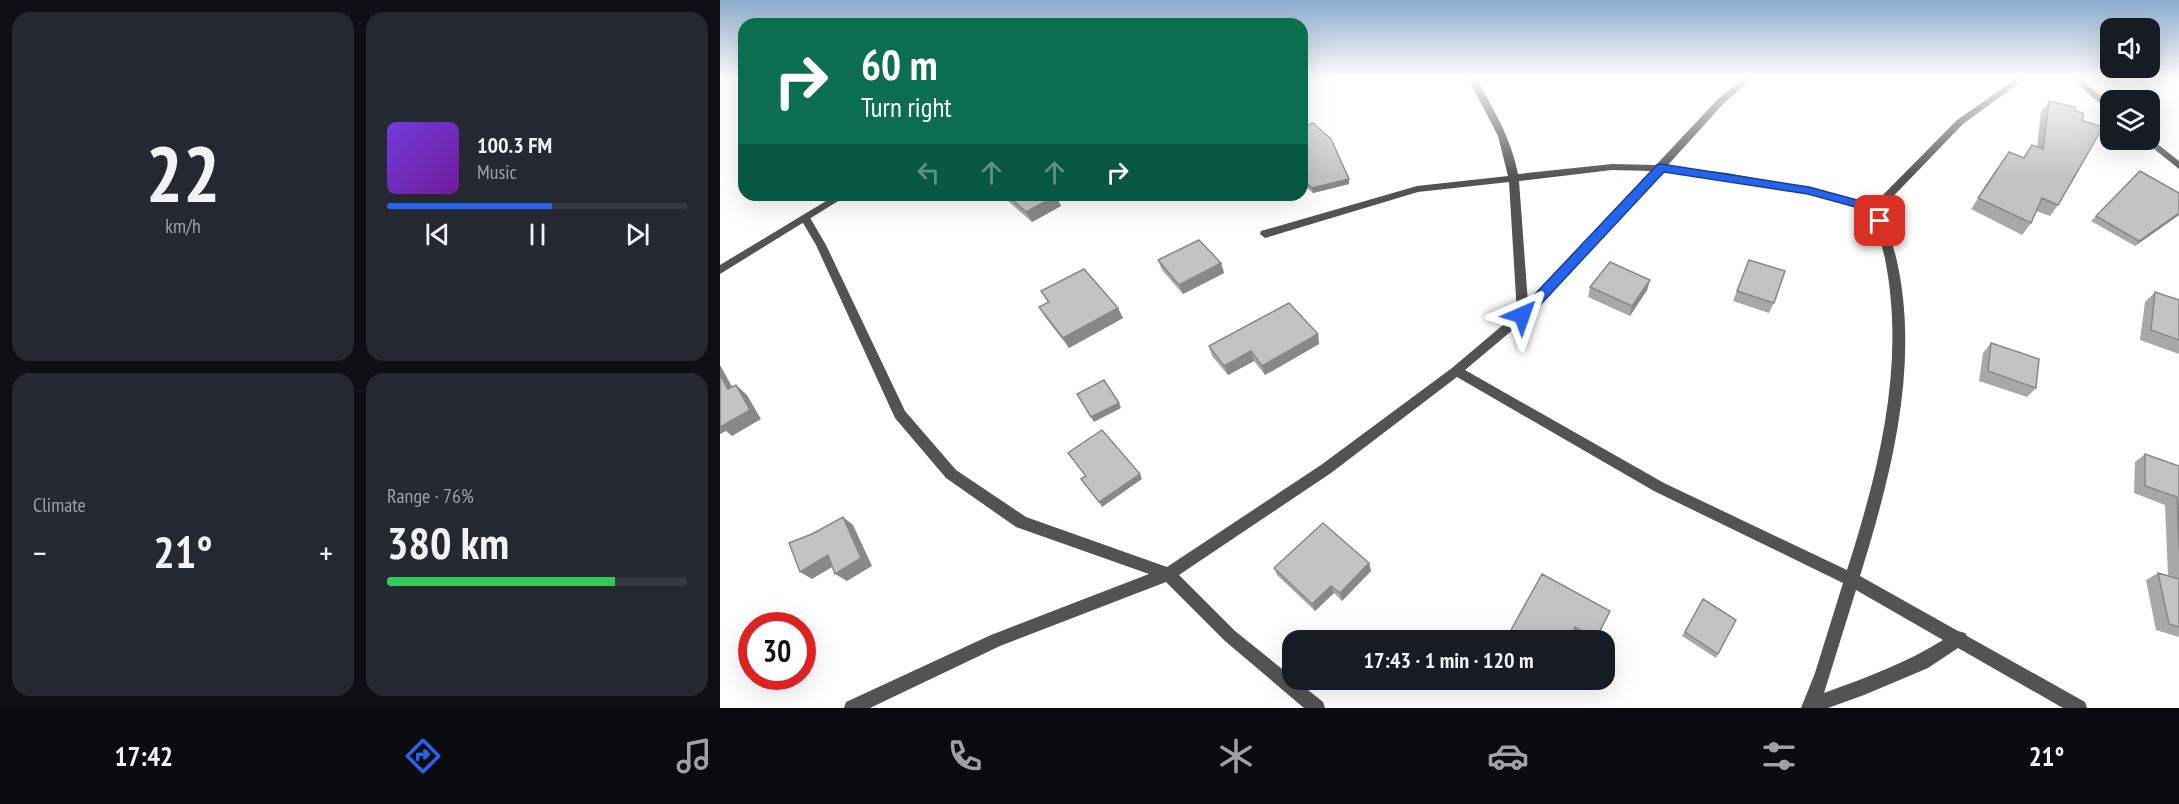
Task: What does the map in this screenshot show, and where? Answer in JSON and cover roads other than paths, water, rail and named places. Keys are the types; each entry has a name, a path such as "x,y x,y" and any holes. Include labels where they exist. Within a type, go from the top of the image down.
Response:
{"street":[{"path":"1490,111 1506,143 1513,177 1518,210 1522,315"},
{"path":"852,708 996,640 1168,574 1326,469 1456,371 1522,315 1712,111"},
{"path":"1875,209 1960,122 1975,111"},
{"path":"2160,150 2179,166"},
{"path":"1265,234 1417,189 1612,167 1661,168 1809,191 1875,209"},
{"path":"720,270 832,201"},
{"path":"1810,707 1884,465 1898,364 1896,291 1885,234 1875,209"},
{"path":"805,218 821,245 900,414 951,474 1021,522 1168,574 1230,636 1317,708"},
{"path":"1456,371 1659,487 1851,579 1960,638 2079,708"},
{"path":"1810,707 1922,662 1960,638"}]}
